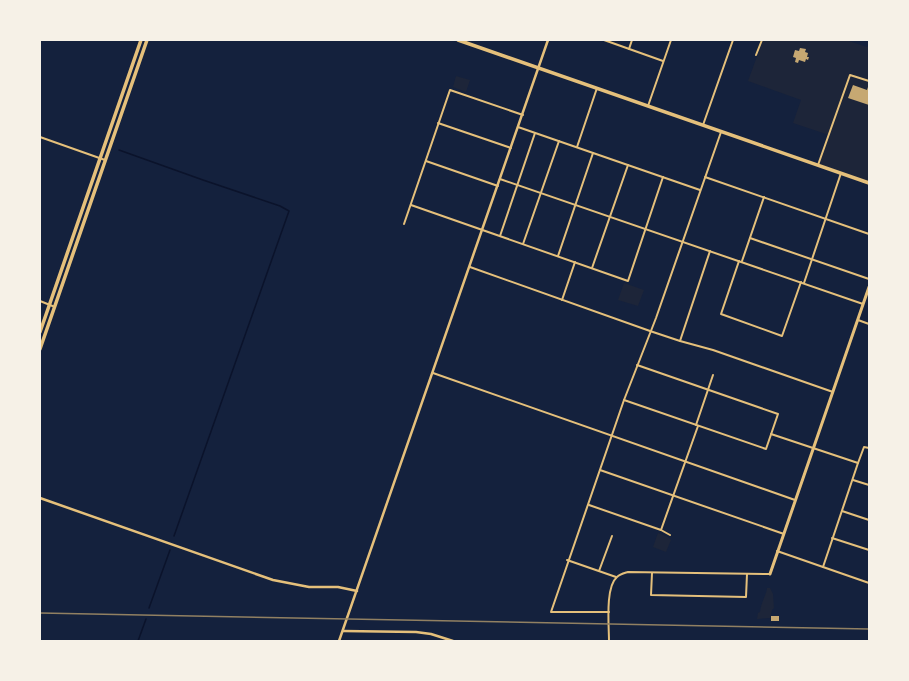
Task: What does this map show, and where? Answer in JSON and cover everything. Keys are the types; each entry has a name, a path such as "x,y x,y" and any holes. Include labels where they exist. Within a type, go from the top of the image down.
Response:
{"main road":[{"path":"40,332 141,40"},
{"path":"40,349 147,40"},
{"path":"458,40 869,183"},
{"path":"770,574 869,287"}],"street":[{"path":"339,641 548,40"},
{"path":"604,40 664,61"},
{"path":"629,49 632,40"},
{"path":"648,106 671,40"},
{"path":"703,125 733,40"},
{"path":"756,55 762,40"},
{"path":"818,165 850,75 869,81"},
{"path":"577,147 597,88"},
{"path":"404,224 450,90 523,115"},
{"path":"438,123 511,148"},
{"path":"518,127 700,190"},
{"path":"609,612 551,612 567,560 588,505 624,400 656,318 721,131"},
{"path":"500,236 535,133"},
{"path":"40,137 105,160"},
{"path":"523,244 560,141"},
{"path":"558,256 593,153"},
{"path":"426,161 498,186"},
{"path":"592,268 628,165"},
{"path":"804,283 841,173"},
{"path":"411,205 628,281 663,177"},
{"path":"705,177 869,234"},
{"path":"500,179 542,192 610,217 710,250 863,304"},
{"path":"764,197 721,314 782,336 801,282"},
{"path":"750,238 869,279"},
{"path":"680,341 710,250"},
{"path":"562,300 575,262"},
{"path":"470,267 650,331 713,350 833,392"},
{"path":"40,301 55,307"},
{"path":"858,320 869,324"},
{"path":"624,400 766,449 778,414 637,365"},
{"path":"433,374 686,460 795,500"},
{"path":"661,530 686,460 713,375"},
{"path":"771,434 858,463"},
{"path":"823,567 864,446 869,448"},
{"path":"600,470 784,534"},
{"path":"853,480 869,485"},
{"path":"40,498 273,580 301,586 338,587 357,591"},
{"path":"588,505 661,530 670,535"},
{"path":"841,511 869,520"},
{"path":"599,571 612,536"},
{"path":"832,538 869,550"},
{"path":"777,552 869,583"},
{"path":"567,560 616,577"},
{"path":"609,641 610,591 612,583 616,577 628,572 770,574"},
{"path":"652,572 651,595 746,597 747,574"},
{"path":"343,631 416,632 431,634 453,641"}],"shaded area":[{"path":"763,40 846,40 867,47 869,45 869,183 818,165 829,135 793,123 801,100 748,81"},
{"path":"456,76 470,80 466,92 453,87"},
{"path":"624,283 644,290 638,306 618,300"},
{"path":"658,533 668,537 671,540 666,552 653,547"},
{"path":"767,588 770,588 773,594 774,608 770,618 757,619 766,594"}],"building":[{"path":"800,48 806,49 805,52 808,53 807,57 809,57 805,62 799,60 798,63 795,62 796,58 793,57 795,50 799,51"},
{"path":"853,85 867,90 868,87 869,88 869,105 848,98"},
{"path":"771,616 779,616 779,621 771,621"}],"waterway":[{"path":"119,150 280,206 289,211 174,536"},
{"path":"149,608 170,550"},
{"path":"138,641 146,619"}],"railway":[{"path":"40,613 869,629"}]}
